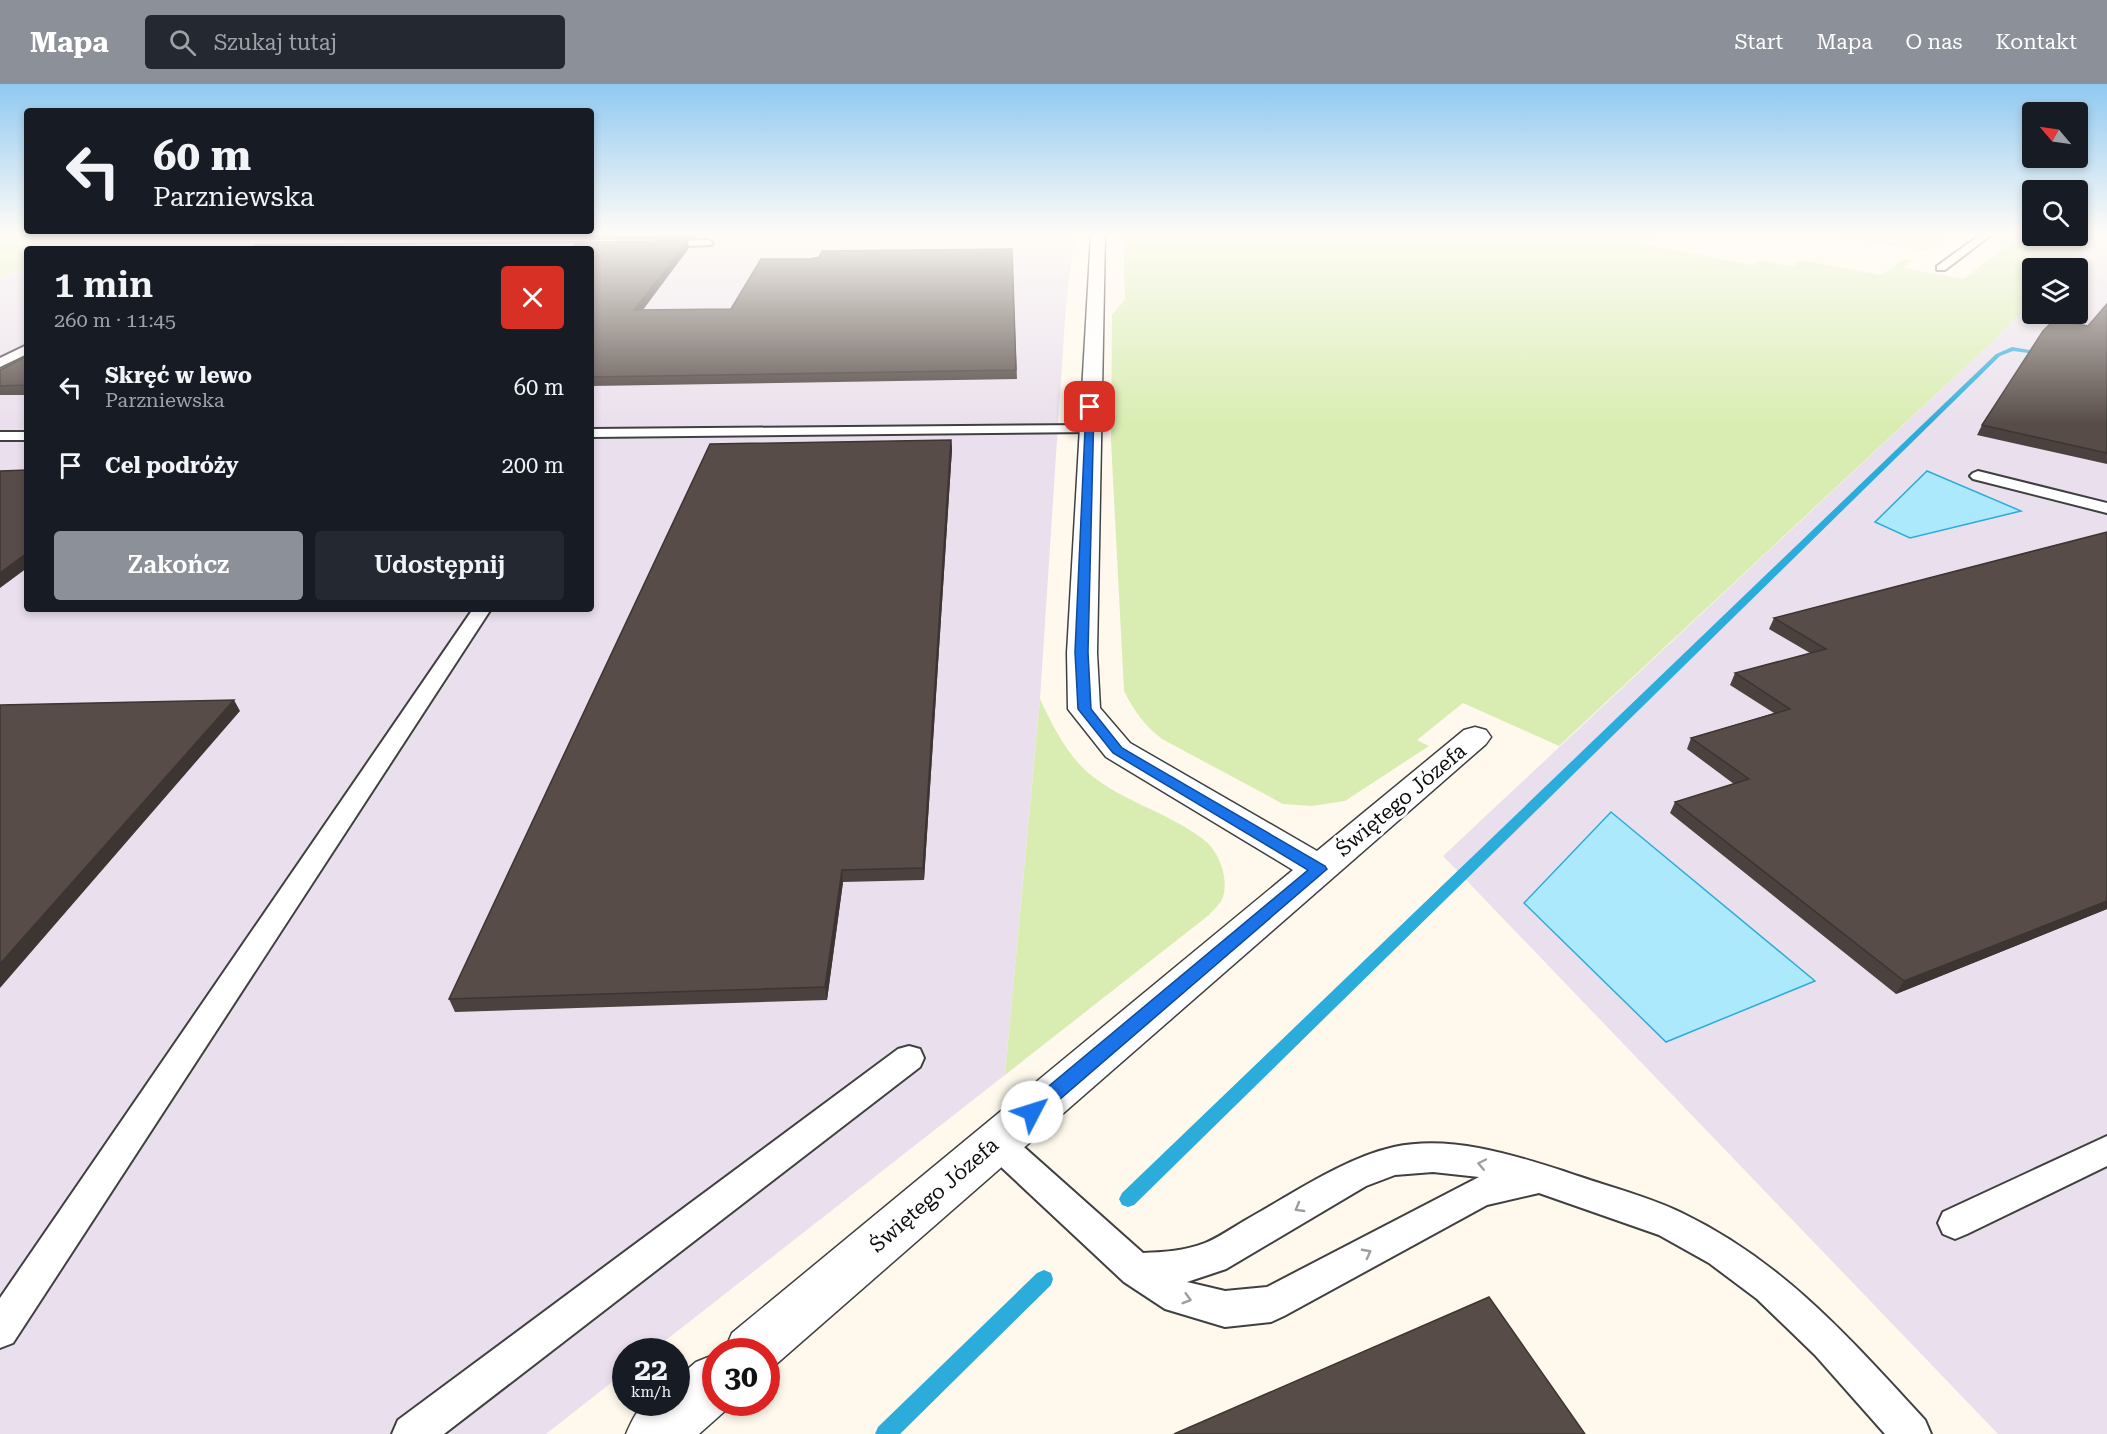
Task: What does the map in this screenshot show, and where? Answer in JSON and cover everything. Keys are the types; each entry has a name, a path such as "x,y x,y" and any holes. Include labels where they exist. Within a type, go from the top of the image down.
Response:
{"street":[{"path":"1095,298 1082,652 1084,709 1118,750 1319,869"},
{"name":"Świętego Józefa","path":"767,1338 1475,737"},
{"path":"655,1434 702,1394"}],"lane":[{"path":"0,363 24,351"},
{"path":"594,438 1089,429"},
{"path":"0,436 24,436"},
{"path":"1978,476 2107,508"},
{"path":"0,1330 481,612"},
{"path":"412,1434 909,1058"},
{"path":"996,1143 1136,1270 1178,1297 1225,1309 1271,1304 1480,1192 1539,1178"},
{"path":"1955,1223 2107,1150"},
{"path":"1136,1270 1177,1268 1214,1257 1354,1176 1394,1161 1434,1158 1476,1162 1539,1178 1669,1223 1721,1251 1770,1287 1828,1342 1911,1434"}],"shaded area":[{"path":"0,298 24,298 24,612 594,612 594,298 1067,298 1040,699 1005,1075 669,1338 612,1338 612,1382 546,1434 0,1434"},
{"path":"2088,298 2107,298 2107,1434 1998,1434 1443,856 1995,339 2022,311 2022,324 2088,324"}],"green space":[{"path":"1125,298 2022,298 2022,311 1995,339 1559,746 1463,703 1417,740 1429,746 1345,801 1312,806 1283,804 1162,739 1140,717 1124,691 1111,441 1112,315"},
{"path":"1040,699 1053,725 1081,766 1108,787 1189,829 1209,844 1224,873 1225,890 1221,902 1209,915 1005,1075"}],"water":[{"path":"1927,471 2021,511 1910,538 1875,522"},
{"path":"1611,812 1815,981 1666,1042 1524,903"}],"building":[{"path":"594,298 643,298 634,310 731,309 738,298 1014,298 1016,370 594,377"},
{"path":"2107,304 2107,453 1982,425 2043,331 2050,324 2088,326"},
{"path":"24,358 24,385 0,386 0,370"},
{"path":"951,440 923,868 842,870 825,987 449,999 710,444"},
{"path":"24,470 24,555 0,573 0,471"},
{"path":"2107,532 2107,901 1904,981 1675,802 1749,779 1691,738 1790,709 1735,673 1826,649 1774,618"},
{"path":"234,700 0,964 0,705"},
{"path":"1489,1297 1585,1434 1174,1434"}],"waterway":[{"path":"1128,1199 1998,355 2012,349 2044,353"},
{"path":"885,1434 1044,1279"}],"route":[{"path":"1032,1112 1319,869 1118,750 1084,709 1082,652 1090,407"}]}
